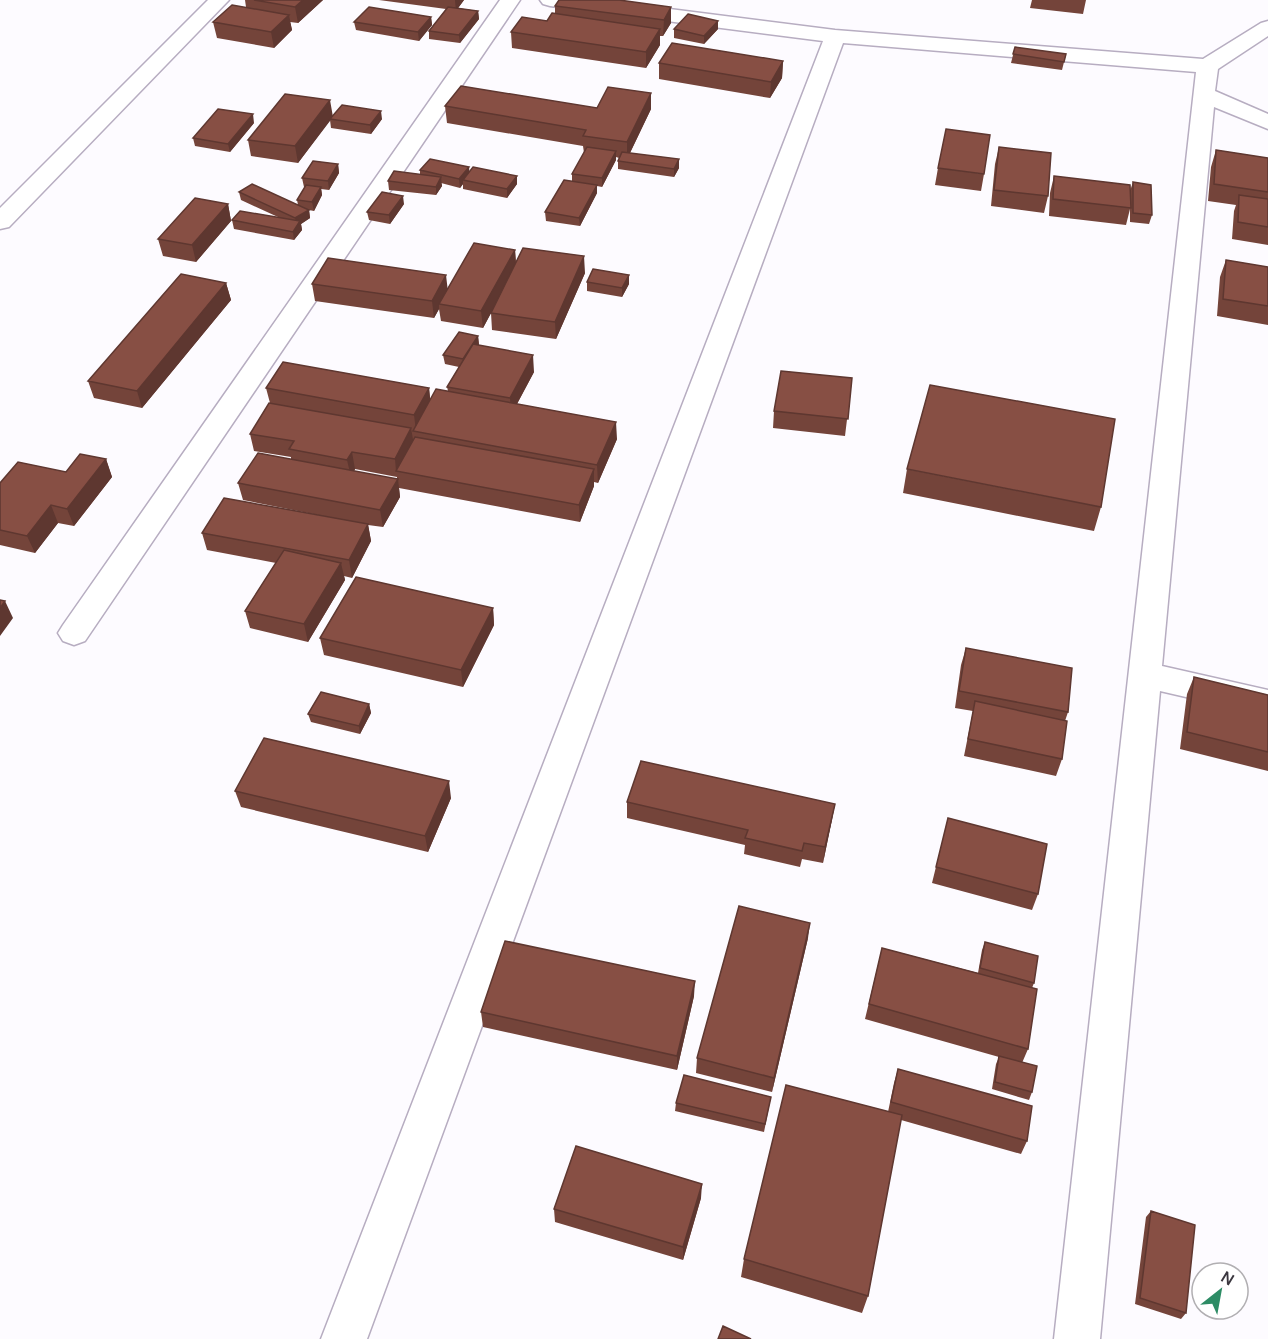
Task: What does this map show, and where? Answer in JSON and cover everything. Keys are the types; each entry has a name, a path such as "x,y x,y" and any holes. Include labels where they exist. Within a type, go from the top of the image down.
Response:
{"street":[{"path":"0,222 219,0"},
{"path":"74,633 510,0"},
{"path":"550,0 1206,80 1268,122"},
{"path":"1077,1339 1206,80 1268,27"},
{"path":"344,1339 835,36"},
{"path":"1146,675 1268,703"}],"building":[{"path":"254,0 303,0 295,7"},
{"path":"559,0 619,0 671,7 664,20 555,6"},
{"path":"232,5 289,15 271,32 213,22"},
{"path":"369,7 431,17 418,32 354,22"},
{"path":"448,7 478,11 459,35 429,31"},
{"path":"552,13 660,29 646,52 511,32 522,17 547,21"},
{"path":"688,14 718,21 704,36 674,29"},
{"path":"672,43 783,61 771,82 659,63"},
{"path":"1015,47 1066,54 1064,62 1013,54"},
{"path":"461,86 597,108 608,87 651,93 627,142 583,136 586,130 445,106"},
{"path":"285,94 330,100 295,146 248,140"},
{"path":"342,105 381,111 370,125 330,119"},
{"path":"218,109 253,114 228,144 193,138"},
{"path":"946,129 990,135 984,174 938,168"},
{"path":"587,147 616,151 602,178 572,174"},
{"path":"999,147 1051,153 1048,196 994,190"},
{"path":"1216,150 1268,158 1268,192 1214,184"},
{"path":"622,152 679,159 674,169 618,161"},
{"path":"430,159 469,167 459,179 420,170"},
{"path":"313,161 338,164 328,181 302,178"},
{"path":"473,167 517,176 507,189 463,180"},
{"path":"394,171 441,177 436,187 388,181"},
{"path":"1054,176 1130,185 1131,208 1053,199"},
{"path":"564,180 597,185 579,218 545,212"},
{"path":"1133,182 1151,185 1152,215 1133,213"},
{"path":"252,184 309,210 295,218 239,192"},
{"path":"306,185 321,187 312,202 297,200"},
{"path":"382,192 403,196 389,215 367,212"},
{"path":"1239,195 1268,199 1268,227 1238,222"},
{"path":"195,198 228,204 192,245 158,239"},
{"path":"240,211 300,221 293,232 232,220"},
{"path":"474,243 515,250 481,311 439,304"},
{"path":"523,248 584,256 555,322 491,313"},
{"path":"328,258 446,275 432,301 312,284"},
{"path":"1226,260 1268,267 1268,306 1223,299"},
{"path":"593,269 629,275 622,288 587,282"},
{"path":"181,274 226,283 137,391 88,381"},
{"path":"459,332 478,336 463,359 443,355"},
{"path":"473,344 533,355 510,398 447,387"},
{"path":"283,362 429,388 414,415 266,388"},
{"path":"781,371 852,378 848,419 774,411"},
{"path":"930,385 1115,419 1101,507 907,469"},
{"path":"436,389 616,422 597,465 413,431"},
{"path":"269,403 411,428 395,459 352,452 347,460 289,449 294,441 250,434"},
{"path":"415,437 594,469 579,505 396,471"},
{"path":"258,453 398,479 380,510 238,483"},
{"path":"80,454 106,459 67,509 51,505 27,536 0,530 0,483 18,462 66,472"},
{"path":"224,498 368,524 349,560 202,533"},
{"path":"284,550 341,563 304,624 245,611"},
{"path":"356,577 493,608 461,670 320,638"},
{"path":"966,648 1072,668 1068,712 959,691"},
{"path":"1194,677 1268,695 1268,752 1187,732"},
{"path":"321,692 369,704 359,726 308,714"},
{"path":"975,701 1067,721 1062,759 968,739"},
{"path":"264,738 449,781 425,836 235,791"},
{"path":"641,761 835,804 825,847 804,843 802,851 745,838 748,830 627,802"},
{"path":"948,818 1047,844 1038,894 936,867"},
{"path":"739,906 810,923 774,1078 697,1058"},
{"path":"505,941 695,981 677,1056 481,1012"},
{"path":"985,942 1038,956 1034,983 980,968"},
{"path":"882,948 1037,989 1028,1049 869,1004"},
{"path":"999,1056 1037,1066 1032,1092 995,1082"},
{"path":"898,1069 1032,1106 1027,1141 891,1102"},
{"path":"684,1075 771,1097 765,1124 676,1103"},
{"path":"786,1085 902,1115 868,1296 744,1259"},
{"path":"576,1146 702,1184 683,1247 554,1209"},
{"path":"1151,1211 1195,1225 1186,1313 1140,1298"},
{"path":"723,1326 751,1339 718,1339"}]}
